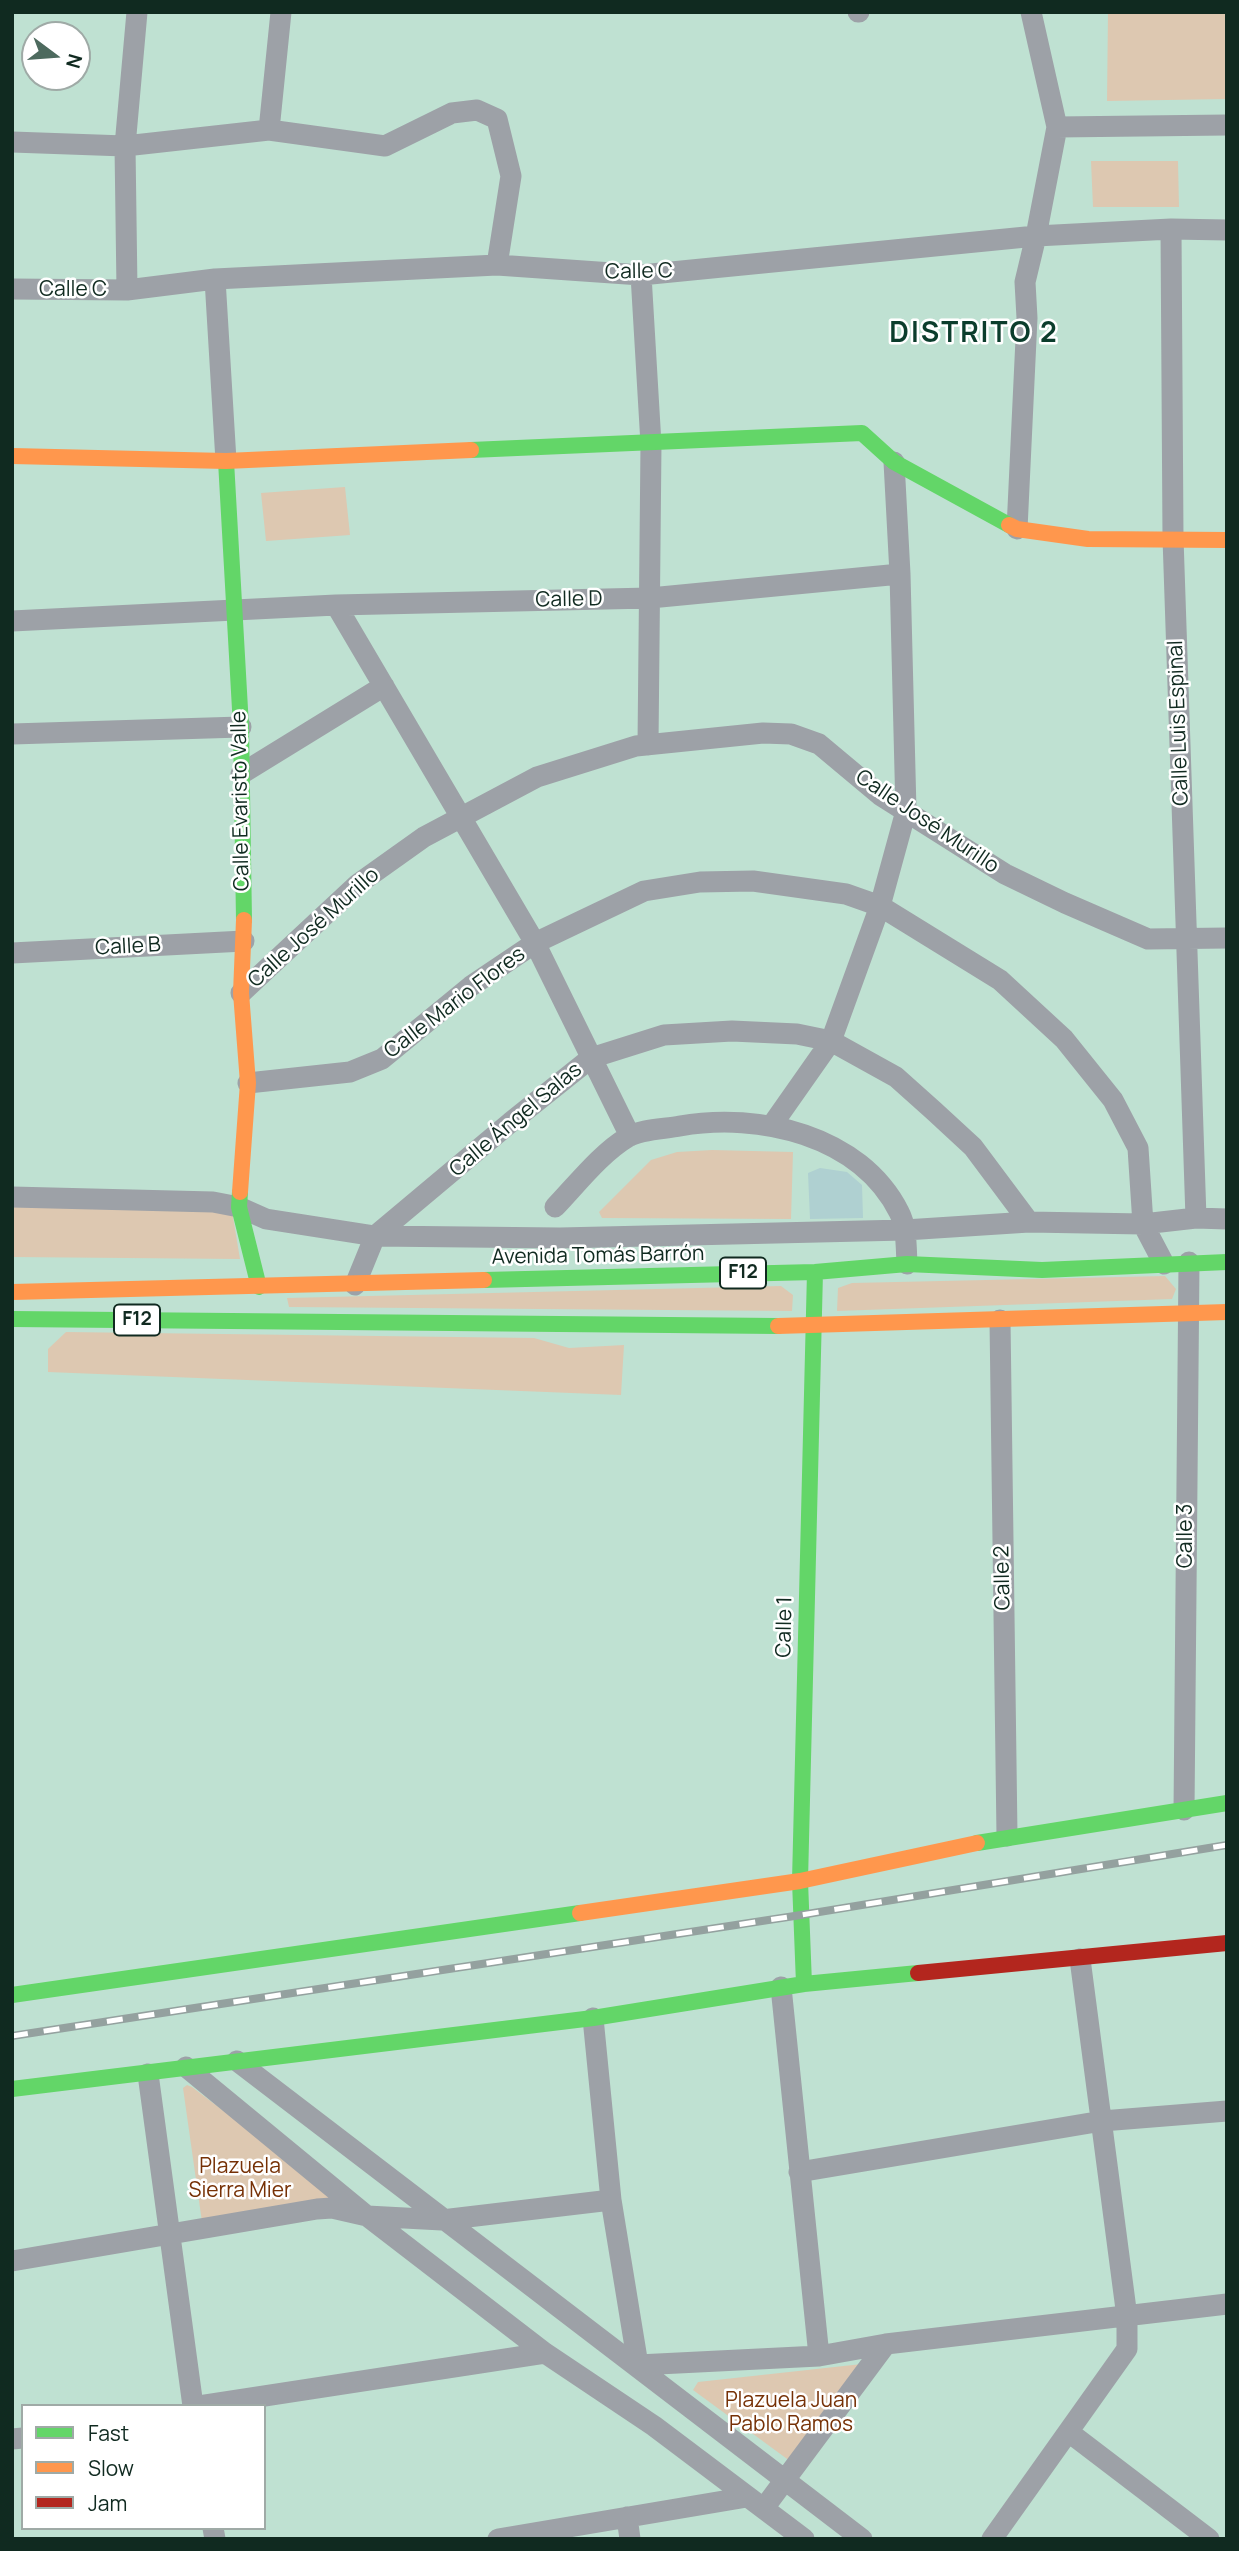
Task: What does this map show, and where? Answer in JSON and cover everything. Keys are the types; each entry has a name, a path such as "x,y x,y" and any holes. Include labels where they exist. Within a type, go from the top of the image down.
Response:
{"main road":[{"path":"12,456 226,461 862,433 894,462 1017,529 1088,539 1227,540"},
{"name":"Calle Evaristo Valle","path":"226,461 237,612 244,942 241,993 248,1083 239,1207 259,1287"},
{"name":"Avenida Tomás Barrón","path":"12,1292 815,1272 907,1264 1042,1270 1227,1262"},
{"name":"Calle 1","path":"804,1984 800,1881 815,1272"},
{"name":"F12","path":"12,1320 812,1326 1227,1312"},
{"path":"12,1995 121,1982 800,1881 1007,1836 1227,1803"},
{"path":"12,2089 593,2018 804,1984 1227,1943"}],"street":[{"path":"127,290 125,146 137,12"},
{"path":"269,130 281,12"},
{"path":"1017,529 1027,318 1025,282 1037,236 1057,127 1031,12"},
{"path":"12,142 125,146 269,130 385,146 452,113 477,110 497,119 511,176 497,265"},
{"path":"1057,127 1227,125"},
{"name":"Calle C","path":"12,289 127,290 215,279 497,265 641,275 1037,236 1171,229 1227,230"},
{"name":"Calle Luis Espinal","path":"1171,229 1173,538 1196,1218"},
{"path":"641,275 650,444 648,745"},
{"name":"Calle Evaristo Valle","path":"215,279 226,461"},
{"path":"772,1125 831,1041 880,906 906,811 901,574 894,462"},
{"name":"Calle D","path":"12,621 335,606 650,598 901,574"},
{"path":"335,606 535,943 629,1136"},
{"path":"241,774 384,686"},
{"path":"12,734 241,727"},
{"name":"Calle José Murillo","path":"241,993 358,884 424,837 537,777 648,745 763,733 791,734 819,744 880,795 1005,874 1065,903 1148,939 1227,938"},
{"name":"Calle Mario Flores","path":"248,1083 350,1072 382,1059 471,986 535,943 644,891 700,882 753,881 846,894 880,906 1000,980 1063,1039 1113,1100 1138,1148 1143,1224 1164,1264"},
{"name":"Calle B","path":"12,953 244,942"},
{"name":"Calle Ángel Salas","path":"355,1285 375,1236 591,1058 664,1035 732,1031 797,1034 831,1041 896,1077 934,1111 973,1147 1029,1222"},
{"path":"555,1207 629,1136 695,1124 741,1122 772,1125 831,1145 877,1178 899,1212 905,1230 907,1264"},
{"path":"12,1197 213,1202 239,1207 266,1219 375,1236 561,1238 905,1230 1029,1222 1143,1224 1196,1218 1227,1219"},
{"name":"Calle 3","path":"1184,1810 1189,1262"},
{"name":"Calle Evaristo Valle","path":"259,1287 261,1321"},
{"name":"Calle 2","path":"999,1320 1007,1836"},
{"path":"992,2539 1070,2433 1127,2349 1127,2317 1080,1959"},
{"path":"781,1987 819,2356"},
{"path":"593,2018 611,2200 638,2365"},
{"path":"237,2060 442,2220 638,2365 862,2539"},
{"path":"186,2067 367,2216 544,2353 654,2426 804,2539"},
{"path":"148,2074 193,2404"},
{"path":"799,2172 1102,2121 1227,2111"},
{"path":"12,2261 317,2209 332,2208 367,2216 442,2220 611,2200"},
{"path":"638,2365 819,2356 886,2344 1227,2305"},
{"path":"498,2539 627,2517 755,2502 786,2479 886,2344"},
{"path":"212,2404 544,2353"},
{"path":"1070,2433 1209,2539"},
{"path":"627,2517 630,2539"}],"green space":[{"path":"1108,12 1227,12 1227,99 1107,101"},
{"path":"1091,161 1178,161 1179,207 1093,207"},
{"path":"345,487 350,535 266,541 261,493"},
{"path":"677,1152 793,1152 791,1219 602,1218 599,1212 651,1160"},
{"path":"12,1197 230,1199 240,1259 12,1257"},
{"path":"1165,1276 1176,1289 1172,1299 837,1311 838,1288 852,1283"},
{"path":"781,1286 793,1295 792,1311 289,1307 287,1298"},
{"path":"66,1332 534,1338 569,1348 624,1345 621,1395 48,1372 48,1349"},
{"name":"Plazuela Sierra Mier","path":"187,2085 337,2197 202,2222 183,2088"},
{"name":"Plazuela Juan Pablo Ramos","path":"871,2363 794,2464 693,2390 698,2382"}],"building":[{"path":"820,1168 847,1172 862,1185 863,1218 810,1219 808,1173"}],"railway":[{"path":"12,2036 801,1915 1227,1845"}],"traffic: fast":[{"path":"471,450 862,433 894,462 1009,525"},
{"path":"226,461 241,727 244,920"},
{"path":"240,1192 239,1207 259,1287"},
{"path":"484,1280 815,1272 907,1264 1042,1270 1227,1262"},
{"path":"804,1984 800,1881 815,1272"},
{"path":"12,1319 778,1326"},
{"path":"977,1843 1227,1803"},
{"path":"12,1995 580,1913"},
{"path":"12,2089 593,2018 804,1984 918,1973"}],"traffic: slow":[{"path":"12,456 226,461 471,450"},
{"path":"1009,525 1017,529 1088,539 1227,540"},
{"path":"240,1192 248,1083 241,993 244,920"},
{"path":"12,1292 484,1280"},
{"path":"778,1326 1227,1312"},
{"path":"580,1913 800,1881 977,1843"}],"traffic: jam":[{"path":"918,1973 1227,1943"}],"district":[{"name":"DISTRITO 2","path":"974,334"}]}
